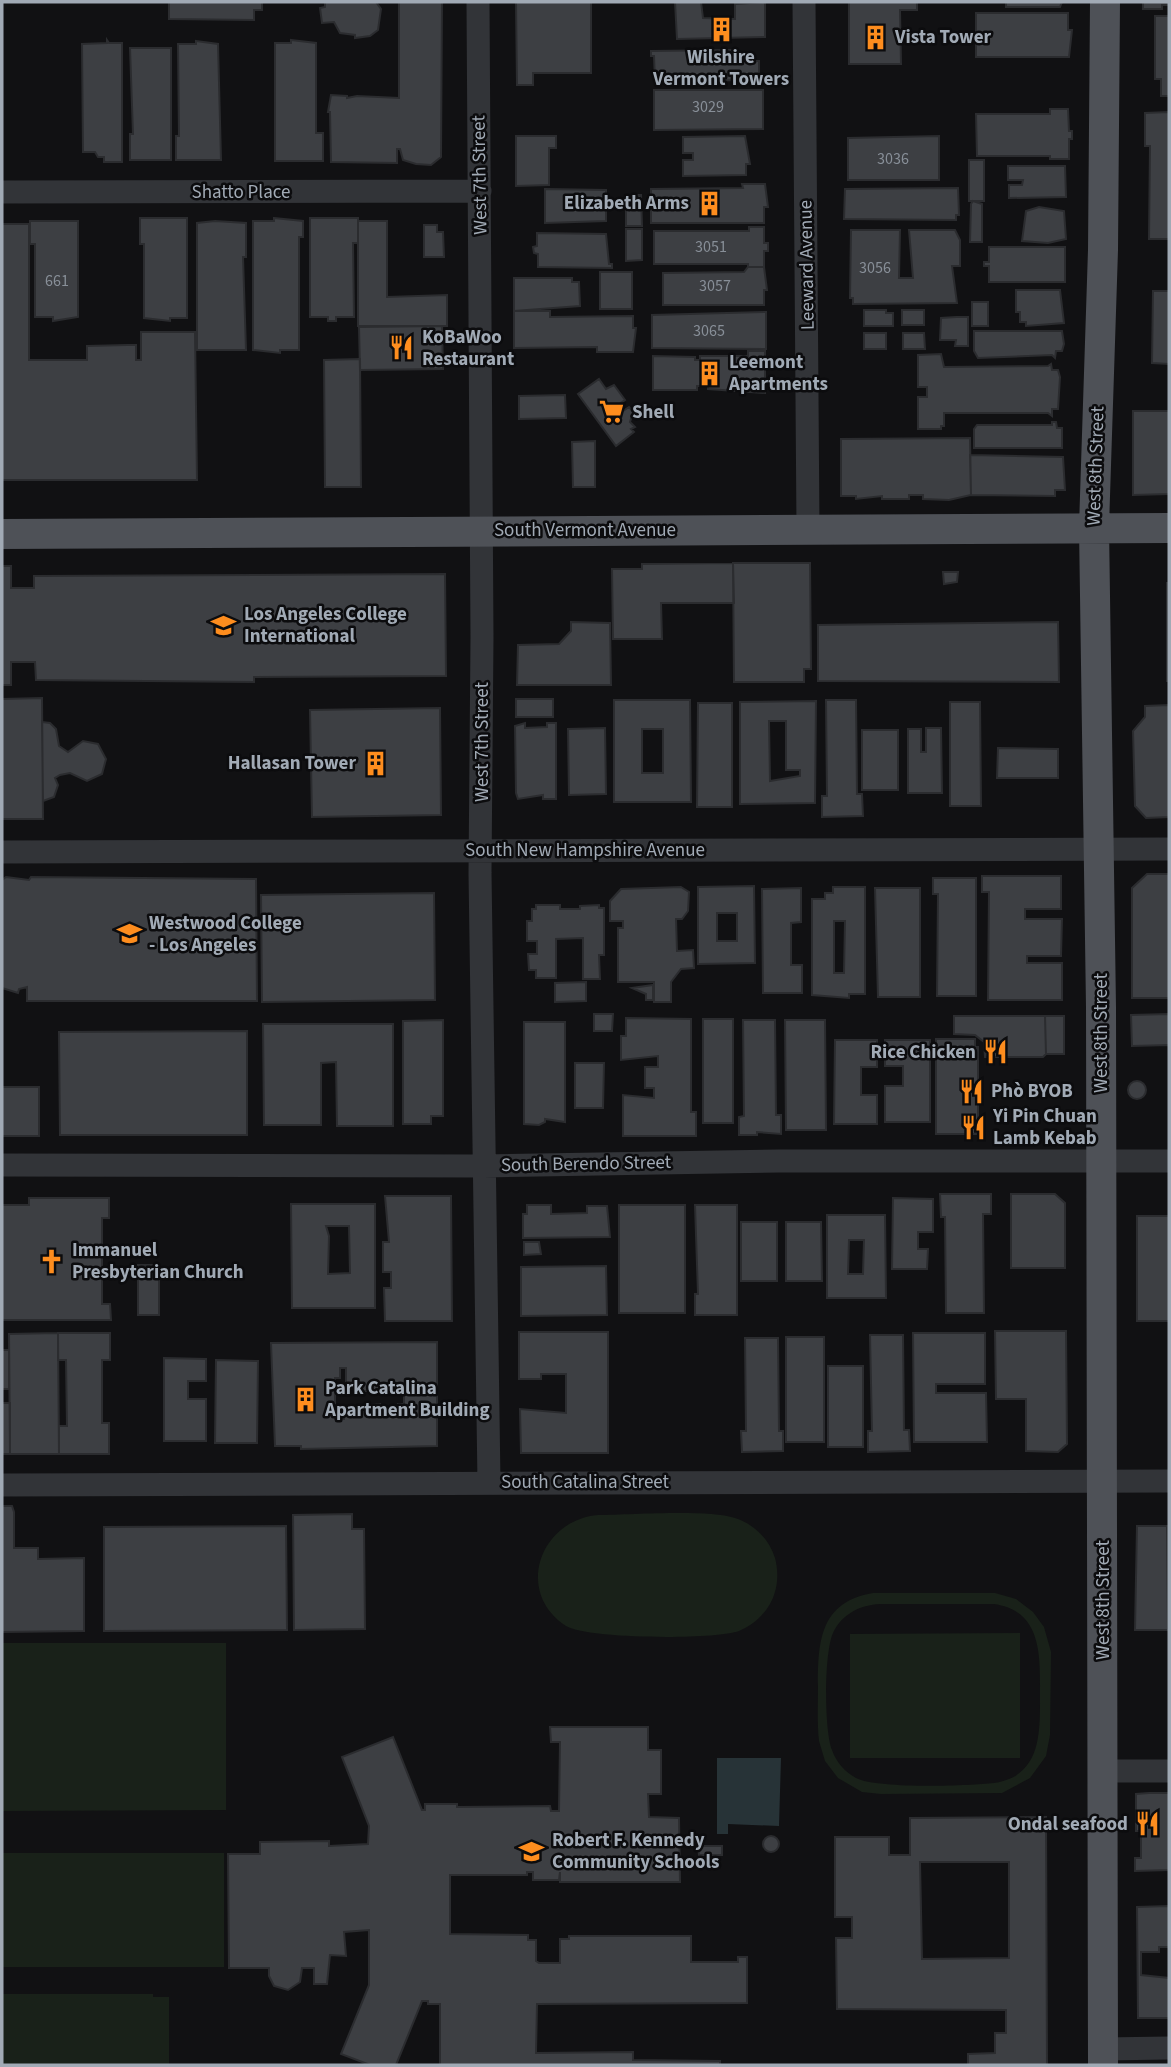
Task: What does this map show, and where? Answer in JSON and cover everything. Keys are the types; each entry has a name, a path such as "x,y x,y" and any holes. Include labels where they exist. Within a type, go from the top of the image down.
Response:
{"main road":[{"name":"West 8th Street","path":"1103,2057 1099,849 1094,527 1103,250 1105,2"},
{"name":"South Vermont Avenue","path":"2,534 1169,528"}],"street":[{"name":"West 7th Street","path":"478,2 481,849 489,1482"},
{"name":"Leeward Avenue","path":"804,2 808,529"},
{"name":"Shatto Place","path":"2,192 480,191"},
{"name":"South New Hampshire Avenue","path":"2,852 1169,849"},
{"name":"South Berendo Street","path":"2,1165 484,1166 1169,1161"},
{"name":"South Catalina Street","path":"2,1485 1169,1481"},
{"path":"1104,1771 1169,1771"},
{"path":"1103,2057 1169,2048"}],"shaded area":[{"path":"706,1514 742,1521 765,1539 775,1558 777,1581 770,1604 761,1616 748,1626 725,1634 623,1636 598,1634 566,1626 550,1612 541,1595 538,1577 541,1560 549,1543 561,1530 578,1520 598,1515"},
{"path":"873,1593 995,1593 1016,1599 1033,1612 1044,1627 1051,1652 1050,1735 1046,1756 1030,1778 1002,1793 881,1794 862,1792 838,1778 825,1761 819,1741 819,1654 821,1639 832,1615 855,1598","holes":["880,1604 994,1604 1010,1608 1030,1625 1038,1650 1040,1723 1030,1762 1010,1779 964,1785 883,1784 856,1778 845,1770 832,1750 826,1709 830,1643 841,1621 852,1612"]},
{"path":"1020,1633 1020,1758 850,1758 850,1634"},
{"path":"2,1643 226,1643 226,1810 2,1811"},
{"path":"717,1758 781,1758 779,1826 728,1824 728,1834 717,1834"},
{"path":"2,1853 224,1853 224,1967 2,1967"},
{"path":"2,1994 153,1994 153,1997 169,1997 169,2065 2,2065"}],"building":[{"path":"169,2 262,2 262,10 254,10 254,20 169,19"},
{"path":"325,2 376,2 381,9 378,30 370,36 355,38 355,35 340,33 334,22 322,23 320,8 325,7"},
{"path":"399,2 442,2 441,157 431,165 416,164 403,160 400,149 397,149 397,163 331,162 328,112 331,95 347,98 399,98"},
{"path":"516,2 591,2 591,73 533,73 533,85 517,85"},
{"name":"Wilshire Vermont Towers","path":"675,2 701,2 703,18 735,19 735,4 765,2 765,37 677,39"},
{"name":"Vista Tower","path":"849,2 917,2 917,10 900,10 901,64 849,64"},
{"path":"1006,2 1062,2 1060,7 1006,7"},
{"path":"1143,2 1169,2 1169,5 1162,5 1162,9 1143,9"},
{"path":"976,13 1068,13 1068,30 1072,30 1069,57 976,57"},
{"path":"1155,16 1169,16 1169,96 1161,96 1161,79 1155,79"},
{"path":"107,40 109,43 122,43 122,162 104,162 104,157 98,157 95,152 83,152 82,44 107,43"},
{"path":"291,40 316,43 316,133 323,133 323,161 275,161 275,43 291,43"},
{"path":"196,41 218,44 221,160 176,160 176,136 179,136 178,44 196,44"},
{"path":"130,48 171,48 171,160 130,160 130,134 133,134"},
{"path":"734,50 734,61 759,61 759,80 655,81 654,56 651,56 651,51"},
{"path":"654,90 763,90 763,129 654,130"},
{"path":"1050,109 1068,109 1069,131 1072,131 1072,139 1069,139 1069,159 1050,159 1050,156 977,156 976,114 1050,114"},
{"path":"1169,112 1169,239 1149,239 1150,146 1145,146 1145,113"},
{"path":"516,136 556,136 556,148 549,148 549,185 516,186"},
{"path":"745,136 750,164 746,164 746,175 683,176 683,160 693,160 693,153 683,153 683,137"},
{"path":"939,136 939,180 848,180 848,138"},
{"path":"969,160 984,160 984,201 969,201"},
{"path":"1008,166 1065,166 1066,197 1009,198 1009,185 1022,185 1023,180 1008,180"},
{"name":"Elizabeth Arms","path":"742,184 765,184 768,207 764,207 764,223 651,223 651,189 743,188"},
{"path":"958,188 959,215 956,215 956,220 844,219 845,189"},
{"path":"545,189 606,190 606,221 545,223"},
{"path":"626,195 641,195 642,226 626,226"},
{"path":"973,201 982,204 982,242 970,242"},
{"path":"1039,207 1064,211 1066,239 1048,243 1022,241 1026,211"},
{"path":"140,218 187,218 187,318 170,318 170,321 144,318 144,244 140,244"},
{"path":"274,218 303,221 303,237 299,237 299,350 280,350 280,353 253,350 253,221 274,221"},
{"path":"310,218 358,218 358,243 353,243 354,317 336,317 336,321 328,321 328,317 310,317"},
{"path":"30,221 78,221 78,317 53,321 53,317 35,317 35,244 30,244"},
{"path":"358,221 387,221 387,297 447,295 447,326 358,326"},
{"path":"197,223 246,223 246,257 243,257 246,350 197,350"},
{"path":"2,224 29,224 29,360 87,360 87,346 136,345 136,360 141,360 141,332 195,332 197,480 2,480"},
{"path":"424,225 437,225 437,232 443,232 444,257 424,257"},
{"path":"749,227 764,227 764,243 768,243 768,251 764,251 764,267 748,267 748,264 654,264 654,231 749,231"},
{"path":"626,229 642,229 642,260 626,261"},
{"path":"851,230 900,230 899,278 913,278 909,230 955,230 960,240 960,266 952,266 957,303 853,304 853,298 850,298"},
{"path":"537,233 606,234 609,264 612,264 612,268 538,267 538,254 534,253 533,247 537,246"},
{"path":"989,247 1065,247 1065,282 989,282 989,266 984,266 984,262 989,262"},
{"path":"748,267 764,267 767,290 764,290 764,305 663,305 663,273 744,272"},
{"path":"600,272 632,272 632,309 600,309"},
{"path":"514,278 572,278 572,282 579,282 580,306 514,311"},
{"path":"1016,290 1060,290 1064,323 1026,326 1026,322 1020,322 1020,312 1016,312"},
{"path":"1153,291 1169,291 1169,364 1152,363"},
{"path":"972,302 988,302 988,326 972,326"},
{"path":"864,310 886,310 886,313 893,313 893,326 864,326"},
{"path":"902,310 924,310 924,325 902,325"},
{"path":"514,311 550,311 550,317 633,316 633,328 636,328 633,352 597,352 597,347 514,348"},
{"path":"766,312 766,349 652,348 652,315"},
{"path":"968,317 968,346 955,346 956,340 940,340 941,318"},
{"path":"442,326 443,369 360,370 359,327"},
{"path":"974,331 1062,331 1064,344 1062,351 1056,351 1055,358 1052,355 978,358 974,351"},
{"path":"864,333 886,333 886,349 864,349"},
{"path":"903,333 924,333 925,349 903,349"},
{"name":"Leemont Apartments","path":"748,351 765,351 765,393 708,389 708,386 697,386 697,390 653,390 653,356 695,357 695,360 700,360 700,356 748,356"},
{"path":"941,354 944,367 1051,364 1052,370 1058,370 1060,377 1058,409 1052,409 1052,416 1048,413 944,413 944,426 941,426 941,429 918,429 918,397 927,397 927,387 918,387 918,355"},
{"path":"360,359 361,487 325,487 324,360"},
{"name":"Shell","path":"599,379 606,389 614,385 625,400 618,405 623,411 629,407 633,412 630,422 635,427 631,429 634,432 616,446 578,394"},
{"path":"565,395 566,418 519,419 519,396"},
{"path":"1133,411 1169,411 1169,494 1133,495"},
{"path":"1052,422 1056,422 1057,428 1062,428 1062,448 974,448 974,429 977,425 1052,425"},
{"path":"970,438 971,495 949,500 923,499 923,495 909,495 909,499 882,499 882,496 856,499 856,496 841,496 841,439"},
{"path":"595,441 595,487 573,487 572,442"},
{"path":"970,455 1063,457 1065,490 1055,490 1055,496 971,495"},
{"path":"733,563 810,563 811,669 804,669 804,682 734,682"},
{"path":"733,563 734,603 661,603 662,639 613,639 612,569 642,569 642,564"},
{"name":"Los Angeles College International","path":"2,566 11,566 11,588 34,588 34,576 445,574 446,676 254,677 254,682 36,680 35,662 11,662 11,685 2,685"},
{"path":"943,572 958,572 957,582 944,584"},
{"path":"1169,583 1169,681 1167,681"},
{"path":"571,622 610,623 611,685 517,685 518,645 559,644 571,631"},
{"path":"1058,622 1059,682 818,681 818,625"},
{"path":"42,698 43,819 2,819 2,699"},
{"path":"516,699 553,699 553,717 516,717"},
{"path":"614,700 690,700 691,802 614,802","holes":["642,729 663,729 663,773 642,773"]},
{"path":"826,700 856,700 857,794 862,794 863,816 822,817 822,796 827,796"},
{"path":"816,701 815,803 740,804 740,702","holes":["769,721 786,721 786,770 800,770 800,776 770,781"]},
{"path":"950,702 980,702 981,806 950,806"},
{"path":"698,703 732,703 732,807 697,807"},
{"path":"1169,705 1169,817 1146,818 1135,806 1133,731 1145,717 1145,706"},
{"name":"Hallasan Tower","path":"440,708 441,815 312,817 310,710"},
{"path":"42,722 50,723 56,729 59,746 68,752 83,741 98,744 106,759 102,774 87,781 70,773 60,775 55,778 58,785 54,797 43,801"},
{"path":"525,723 525,728 547,727 547,723 556,723 556,799 543,799 543,795 518,799 515,726"},
{"path":"605,728 606,794 569,795 568,729"},
{"path":"926,728 941,728 942,793 908,793 908,729 921,729 921,752 926,752"},
{"path":"862,730 898,730 898,790 862,790"},
{"path":"998,748 1058,749 1058,778 997,778"},
{"path":"1147,874 1169,874 1169,998 1132,998 1132,888"},
{"path":"982,876 1061,876 1061,909 1025,909 1025,919 1062,919 1061,956 1027,956 1027,963 1062,963 1062,1000 988,1000 989,892 982,892"},
{"name":"Westwood College - Los Angeles","path":"6,877 29,880 31,877 256,879 257,1001 27,1001 27,987 19,989 18,993 2,988 2,880"},
{"path":"933,878 976,878 976,996 937,996 938,894 933,894"},
{"path":"754,886 755,963 698,964 698,887","holes":["717,913 737,913 737,941 717,941"]},
{"path":"681,887 689,892 688,911 682,919 676,919 677,951 693,950 694,968 681,969 671,982 671,1002 654,1002 654,982 618,982 618,928 623,928 623,921 610,921 610,901 621,889"},
{"path":"833,887 865,887 865,994 849,994 849,998 812,995 812,899 825,899 825,893 833,893","holes":["834,921 845,921 844,973 834,973"]},
{"path":"801,888 801,922 791,923 791,965 802,965 802,993 763,993 762,889"},
{"path":"875,888 920,888 920,997 878,997"},
{"path":"434,893 435,1000 262,1002 261,895"},
{"path":"536,905 560,905 560,909 599,905 599,908 604,908 604,955 599,955 600,979 583,979 583,938 556,939 556,978 536,978 536,970 529,970 528,954 537,954 537,941 527,941 527,921 532,921 532,909 536,909"},
{"path":"586,982 586,1001 555,1002 555,983"},
{"path":"653,985 653,1000 646,1000 646,994 632,988"},
{"path":"594,1014 613,1014 612,1031 594,1031"},
{"path":"1169,1014 1169,1045 1132,1046 1131,1015"},
{"path":"954,1016 1045,1016 1046,1054 1043,1057 985,1057 984,1042 975,1035 954,1034"},
{"path":"1045,1016 1064,1016 1064,1054 1046,1054"},
{"path":"626,1018 691,1019 691,1112 696,1112 696,1136 623,1136 623,1095 654,1098 654,1088 645,1088 645,1067 658,1067 658,1056 621,1060 621,1036 626,1036"},
{"path":"703,1019 733,1019 733,1123 703,1123"},
{"path":"443,1020 443,1116 431,1116 431,1124 403,1124 403,1021"},
{"path":"743,1020 775,1020 776,1115 781,1115 781,1134 757,1132 757,1135 739,1135 739,1117 744,1116"},
{"path":"785,1020 825,1020 826,1130 786,1130"},
{"path":"524,1022 565,1022 565,1122 545,1119 545,1122 539,1125 524,1124"},
{"path":"263,1024 393,1024 393,1126 337,1126 336,1062 321,1063 321,1125 264,1125"},
{"path":"247,1031 247,1135 60,1135 59,1032"},
{"path":"936,1039 975,1039 975,1047 978,1047 978,1134 936,1134"},
{"path":"835,1040 877,1040 877,1067 861,1067 861,1095 877,1095 877,1124 834,1124"},
{"path":"885,1040 930,1040 930,1122 885,1122 885,1086 903,1086 903,1066 885,1066"},
{"path":"575,1063 604,1063 603,1108 575,1108"},
{"path":"1137,1081 1143,1084 1146,1090 1143,1096 1137,1099 1131,1096 1128,1090 1131,1084"},
{"path":"2,1087 39,1087 39,1136 2,1136"},
{"path":"940,1194 991,1194 991,1214 983,1214 984,1313 946,1313 945,1217 941,1217"},
{"path":"1011,1194 1055,1194 1065,1203 1065,1268 1011,1268"},
{"path":"385,1196 451,1196 452,1321 385,1321 384,1288 391,1288 391,1272 383,1272 383,1242 389,1242"},
{"name":"Immanuel Presbyterian Church","path":"29,1198 109,1198 109,1218 102,1218 102,1304 110,1304 111,1320 2,1320 2,1205 29,1205"},
{"path":"893,1198 933,1199 933,1232 918,1232 918,1249 928,1249 927,1269 892,1269"},
{"path":"291,1204 375,1204 375,1308 292,1308","holes":["326,1226 349,1226 350,1273 328,1274 329,1236"]},
{"path":"527,1205 551,1205 551,1214 587,1213 587,1206 607,1206 610,1237 523,1238 523,1214 527,1214"},
{"path":"619,1205 685,1205 685,1313 619,1313"},
{"path":"695,1205 737,1205 737,1315 695,1315 695,1294 698,1294"},
{"path":"827,1215 885,1215 886,1298 827,1298","holes":["849,1240 864,1240 863,1274 848,1274"]},
{"path":"1137,1216 1169,1216 1169,1321 1137,1321"},
{"path":"741,1222 777,1222 777,1281 741,1281"},
{"path":"786,1222 821,1222 822,1281 786,1281"},
{"path":"524,1242 539,1242 541,1254 524,1255"},
{"path":"138,1265 159,1265 159,1315 138,1315"},
{"path":"606,1266 607,1315 521,1316 521,1267"},
{"path":"995,1331 1066,1331 1067,1444 1058,1452 1026,1451 1026,1399 996,1399"},
{"path":"519,1332 608,1332 608,1453 521,1453 520,1409 566,1413 566,1374 541,1374 541,1379 519,1379"},
{"path":"58,1333 110,1333 110,1360 102,1360 102,1423 109,1423 109,1454 59,1454 59,1426 67,1426 66,1360 58,1360"},
{"path":"58,1333 59,1454 10,1454 9,1334"},
{"path":"913,1333 985,1333 985,1384 936,1384 936,1393 986,1393 987,1442 914,1442"},
{"path":"870,1335 903,1335 904,1430 909,1430 910,1451 868,1452 868,1431 872,1431"},
{"path":"786,1337 824,1337 824,1442 786,1442"},
{"path":"745,1338 778,1338 779,1431 783,1431 783,1451 742,1452 741,1431 746,1431"},
{"name":"Park Catalina Apartment Building","path":"437,1342 437,1446 301,1449 301,1446 275,1446 271,1343","holes":["340,1368 346,1368 346,1391 404,1391 404,1404 398,1404 398,1407 380,1407 380,1404 344,1407 344,1419 335,1419 335,1378 340,1378"]},
{"path":"2,1350 9,1350 9,1389 2,1389"},
{"path":"164,1358 206,1359 206,1381 188,1381 188,1399 206,1399 206,1441 164,1441"},
{"path":"216,1360 258,1361 257,1443 215,1443"},
{"path":"828,1366 863,1366 863,1447 828,1447"},
{"path":"2,1403 10,1403 10,1454 2,1454"},
{"path":"2,1506 12,1506 14,1512 14,1548 38,1548 38,1559 84,1558 84,1631 2,1632"},
{"path":"352,1514 352,1529 364,1529 365,1629 294,1630 293,1515"},
{"path":"286,1526 287,1630 104,1631 104,1527"},
{"path":"1137,1526 1167,1526 1168,1630 1135,1630"},
{"path":"550,1727 648,1727 648,1750 661,1750 661,1794 648,1794 649,1817 679,1818 680,1882 560,1882 560,1872 559,1880 533,1880 533,1872 527,1872 527,1875 450,1875 450,1934 528,1935 528,1940 536,1940 536,1961 539,1963 560,1963 560,1939 569,1939 569,1936 691,1936 691,1962 738,1962 738,1957 747,1957 747,2003 537,2004 536,2053 633,2052 633,2060 720,2061 720,2065 440,2065 440,2004 422,2001 396,2065 370,2065 341,2054 369,1985 369,1930 344,1932 346,1956 330,1955 327,1984 314,1984 314,1968 302,1968 300,1982 288,1990 274,1986 269,1976 269,1968 229,1968 228,1854 260,1854 260,1842 329,1841 329,1846 368,1844 369,1826 342,1757 393,1737 422,1810 425,1810 425,1804 457,1804 457,1807 550,1806 551,1811 559,1811 560,1742 551,1742"},
{"path":"1169,1793 1169,1870 1135,1871 1135,1858 1141,1858 1141,1831 1136,1831 1136,1794"},
{"path":"1046,1817 1047,2065 968,2065 968,2054 995,2053 995,2033 1006,2033 1006,2010 837,2009 836,1938 852,1938 852,1917 835,1917 835,1837 889,1837 889,1855 910,1855 910,1818","holes":["920,1862 1009,1862 1009,1958 922,1959"]},
{"path":"771,1836 779,1844 771,1852 763,1844"},
{"path":"698,1846 722,1846 722,1855 699,1855"},
{"path":"1169,1906 1169,1947 1159,1947 1159,1952 1141,1952 1141,1975 1169,1978 1169,2018 1138,2018 1137,1907"}],"place":[{"name":"Wilshire Vermont Towers","path":"721,29"},
{"name":"Vista Tower","path":"875,37"},
{"name":"Elizabeth Arms","path":"709,203"},
{"name":"KoBaWoo Restaurant","path":"402,348"},
{"name":"Leemont Apartments","path":"709,373"},
{"name":"Shell","path":"612,412"},
{"name":"Los Angeles College International","path":"224,625"},
{"name":"Hallasan Tower","path":"376,763"},
{"name":"Westwood College - Los Angeles","path":"129,934"},
{"name":"Rice Chicken","path":"996,1052"},
{"name":"Phò BYOB","path":"971,1091"},
{"name":"Yi Pin Chuan Lamb Kebab","path":"973,1127"},
{"name":"Immanuel Presbyterian Church","path":"52,1261"},
{"name":"Park Catalina Apartment Building","path":"305,1399"},
{"name":"Ondal seafood","path":"1148,1824"},
{"name":"Robert F. Kennedy Community Schools","path":"532,1851"}]}
